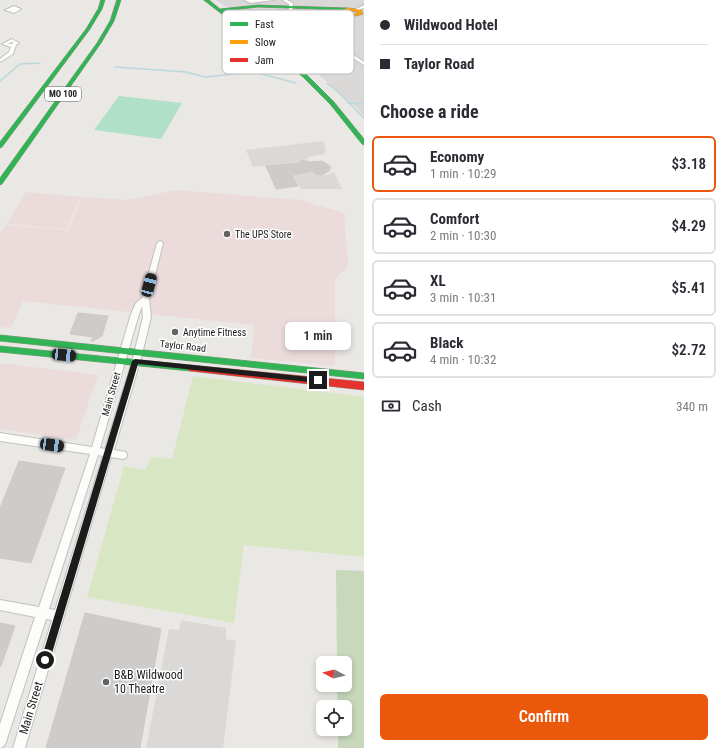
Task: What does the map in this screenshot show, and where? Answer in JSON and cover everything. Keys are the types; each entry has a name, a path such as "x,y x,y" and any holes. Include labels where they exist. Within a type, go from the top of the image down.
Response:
{"main road":[{"name":"MO 100","path":"0,146 88,29 100,9 103,0"},
{"name":"MO 100","path":"0,183 99,43 112,21 119,0"},
{"path":"206,0 222,10"},
{"path":"230,10 258,6 317,10"},
{"path":"302,74 332,102 364,143"},
{"name":"Taylor Road","path":"0,338 364,386"},
{"name":"Taylor Road","path":"2,350 123,355"},
{"name":"Taylor Road","path":"137,357 364,376"}],"street":[{"path":"246,0 251,2 272,0"},
{"path":"284,0 290,3 290,8"},
{"path":"0,61 11,53 14,45"},
{"path":"354,57 364,64"},
{"name":"Main Street","path":"19,748 137,357 147,317 145,299 160,243"},
{"name":"Main Street","path":"0,742 95,451 135,314 139,305 145,299"},
{"path":"0,438 123,455"},
{"path":"0,606 58,616"}],"shaded area":[{"path":"216,0 364,0 364,117 359,110 318,74 354,74 354,10 231,10"},
{"path":"323,141 326,149 325,154 308,157 307,159 295,162 264,166 253,167 246,150"},
{"path":"313,172 313,175 327,175 334,172 342,189 301,189 293,175"},
{"path":"177,190 299,200 344,213 348,266 335,279 335,366 251,358 254,325 23,301 11,328 0,327 0,235 6,225 68,230 82,197 127,200"},
{"path":"26,192 81,197 66,229 7,224"},
{"path":"0,363 98,375 76,440 0,429"},
{"path":"181,620 226,628 226,639 236,641 223,748 146,748 169,629 179,630"}],"green space":[{"path":"119,96 182,103 161,139 94,130"},
{"path":"193,376 364,397 364,557 244,545 234,623 87,597 124,466 145,470 152,457 172,459"},
{"path":"336,570 364,571 364,748 338,748 338,736 352,736 352,700 338,700 337,692 352,692 352,656 337,656"}],"building":[{"path":"303,160 310,162 322,161 331,167 329,171 322,175 314,174 314,171 292,175 298,186 276,189 266,166 297,163"},
{"path":"78,313 108,316 102,336 91,342 93,337 70,334"},
{"path":"19,461 65,468 31,563 0,558 0,508"},
{"path":"85,613 161,629 140,748 46,748"},
{"path":"0,623 15,626 1,666 0,666"}],"waterway":[{"path":"0,81 20,64 40,63"},
{"path":"115,67 186,72 205,77 234,74"},
{"path":"262,74 296,83"},
{"path":"327,84 349,103"},
{"path":"349,103 364,104"},
{"path":"349,103 364,118"}],"traffic: fast":[{"path":"0,146 88,29 100,9 103,0"},
{"path":"0,183 99,43 112,21 119,0"},
{"path":"206,0 222,12"},
{"path":"221,10 258,6 345,9"},
{"path":"302,74 332,103 364,143"},
{"path":"0,338 364,376"},
{"path":"0,349 190,368"}],"traffic: slow":[{"path":"348,9 354,10"},
{"path":"354,10 359,11 361,14 354,15"}],"traffic: jam":[{"path":"190,368 364,386"}],"place":[{"name":"The UPS Store","path":"227,234"},
{"name":"Anytime Fitness","path":"175,332"},
{"name":"B&B Wildwood 10 Theatre","path":"106,682"}],"route":[{"path":"45,660 135,361 318,380"}]}
